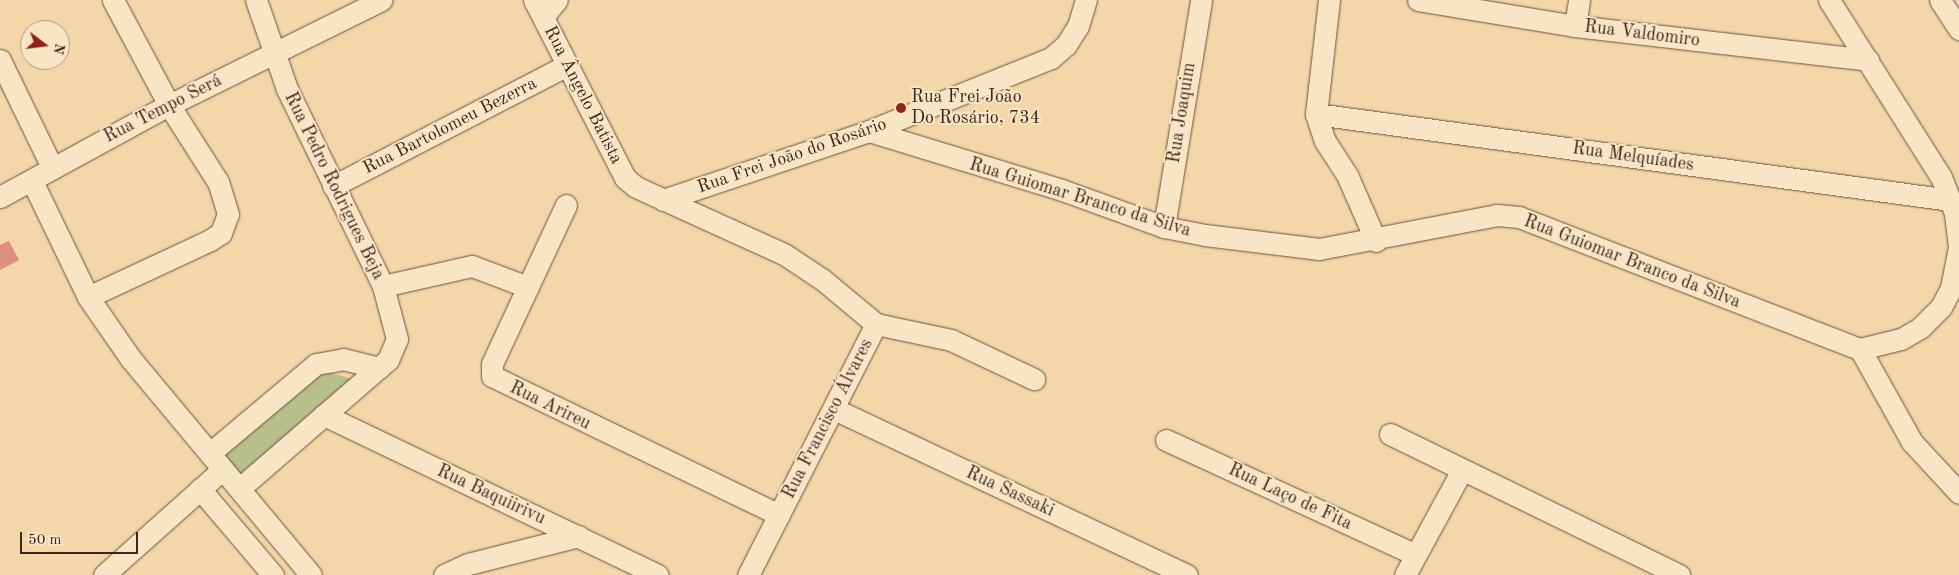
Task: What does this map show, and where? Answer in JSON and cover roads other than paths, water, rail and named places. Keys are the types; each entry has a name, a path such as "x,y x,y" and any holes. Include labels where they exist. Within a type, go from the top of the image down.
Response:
{"street":[{"path":"88,298 210,240 225,226 226,201 218,182 169,105 114,0"},
{"name":"Rua Pedro Rodrigues Beja","path":"256,0 287,89 383,286 397,346 379,368"},
{"name":"Rua Tempo Será","path":"0,197 169,105 381,0"},
{"path":"538,9 557,0"},
{"name":"Rua Frei João do Rosário","path":"663,200 869,131 1051,58 1066,45 1078,26 1086,0"},
{"name":"Rua Joaquim","path":"1164,227 1202,0"},
{"path":"1328,0 1316,114 1325,141 1347,174 1376,241"},
{"name":"Rua Valdomiro","path":"1418,0 1575,26 1868,60"},
{"path":"1575,26 1579,0"},
{"path":"1829,0 1918,138 1950,200 1959,247 1952,288 1941,307 1920,328 1901,339 1860,349 1912,442 1959,493"},
{"path":"1940,0 1959,29"},
{"name":"Rua Ângelo Batista","path":"538,9 625,178 663,200"},
{"path":"0,60 52,167"},
{"name":"Rua Bartolomeu Bezerra","path":"333,186 567,66"},
{"name":"Rua Melquíades","path":"1316,114 1950,200"},
{"name":"Rua Guiomar Branco da Silva","path":"869,131 1062,190 1164,227 1319,249 1376,241 1497,215 1519,217 1860,349"},
{"path":"32,181 88,298 131,359 312,575"},
{"name":"Rua Francisco Álvares","path":"663,200 784,254 823,280 876,324 748,575"},
{"name":"Rua Arireu","path":"566,204 492,364 491,371 497,380 779,514"},
{"path":"383,286 472,266 528,287"},
{"path":"876,324 951,340 1034,379"},
{"path":"210,453 316,364 343,358 379,368"},
{"path":"240,488 379,368"},
{"name":"Rua Sassaki","path":"834,409 1187,575"},
{"name":"Rua Baquiirivu","path":"324,415 658,575"},
{"path":"1390,434 1679,575"},
{"name":"Rua Laço de Fita","path":"1166,440 1414,554"},
{"path":"104,575 223,469"},
{"path":"1404,575 1462,470"},
{"path":"200,489 273,575"},
{"path":"444,575 468,564 579,536"}],"place":[{"name":"Rua Frei João Do Rosário, 734","path":"901,108"}]}
